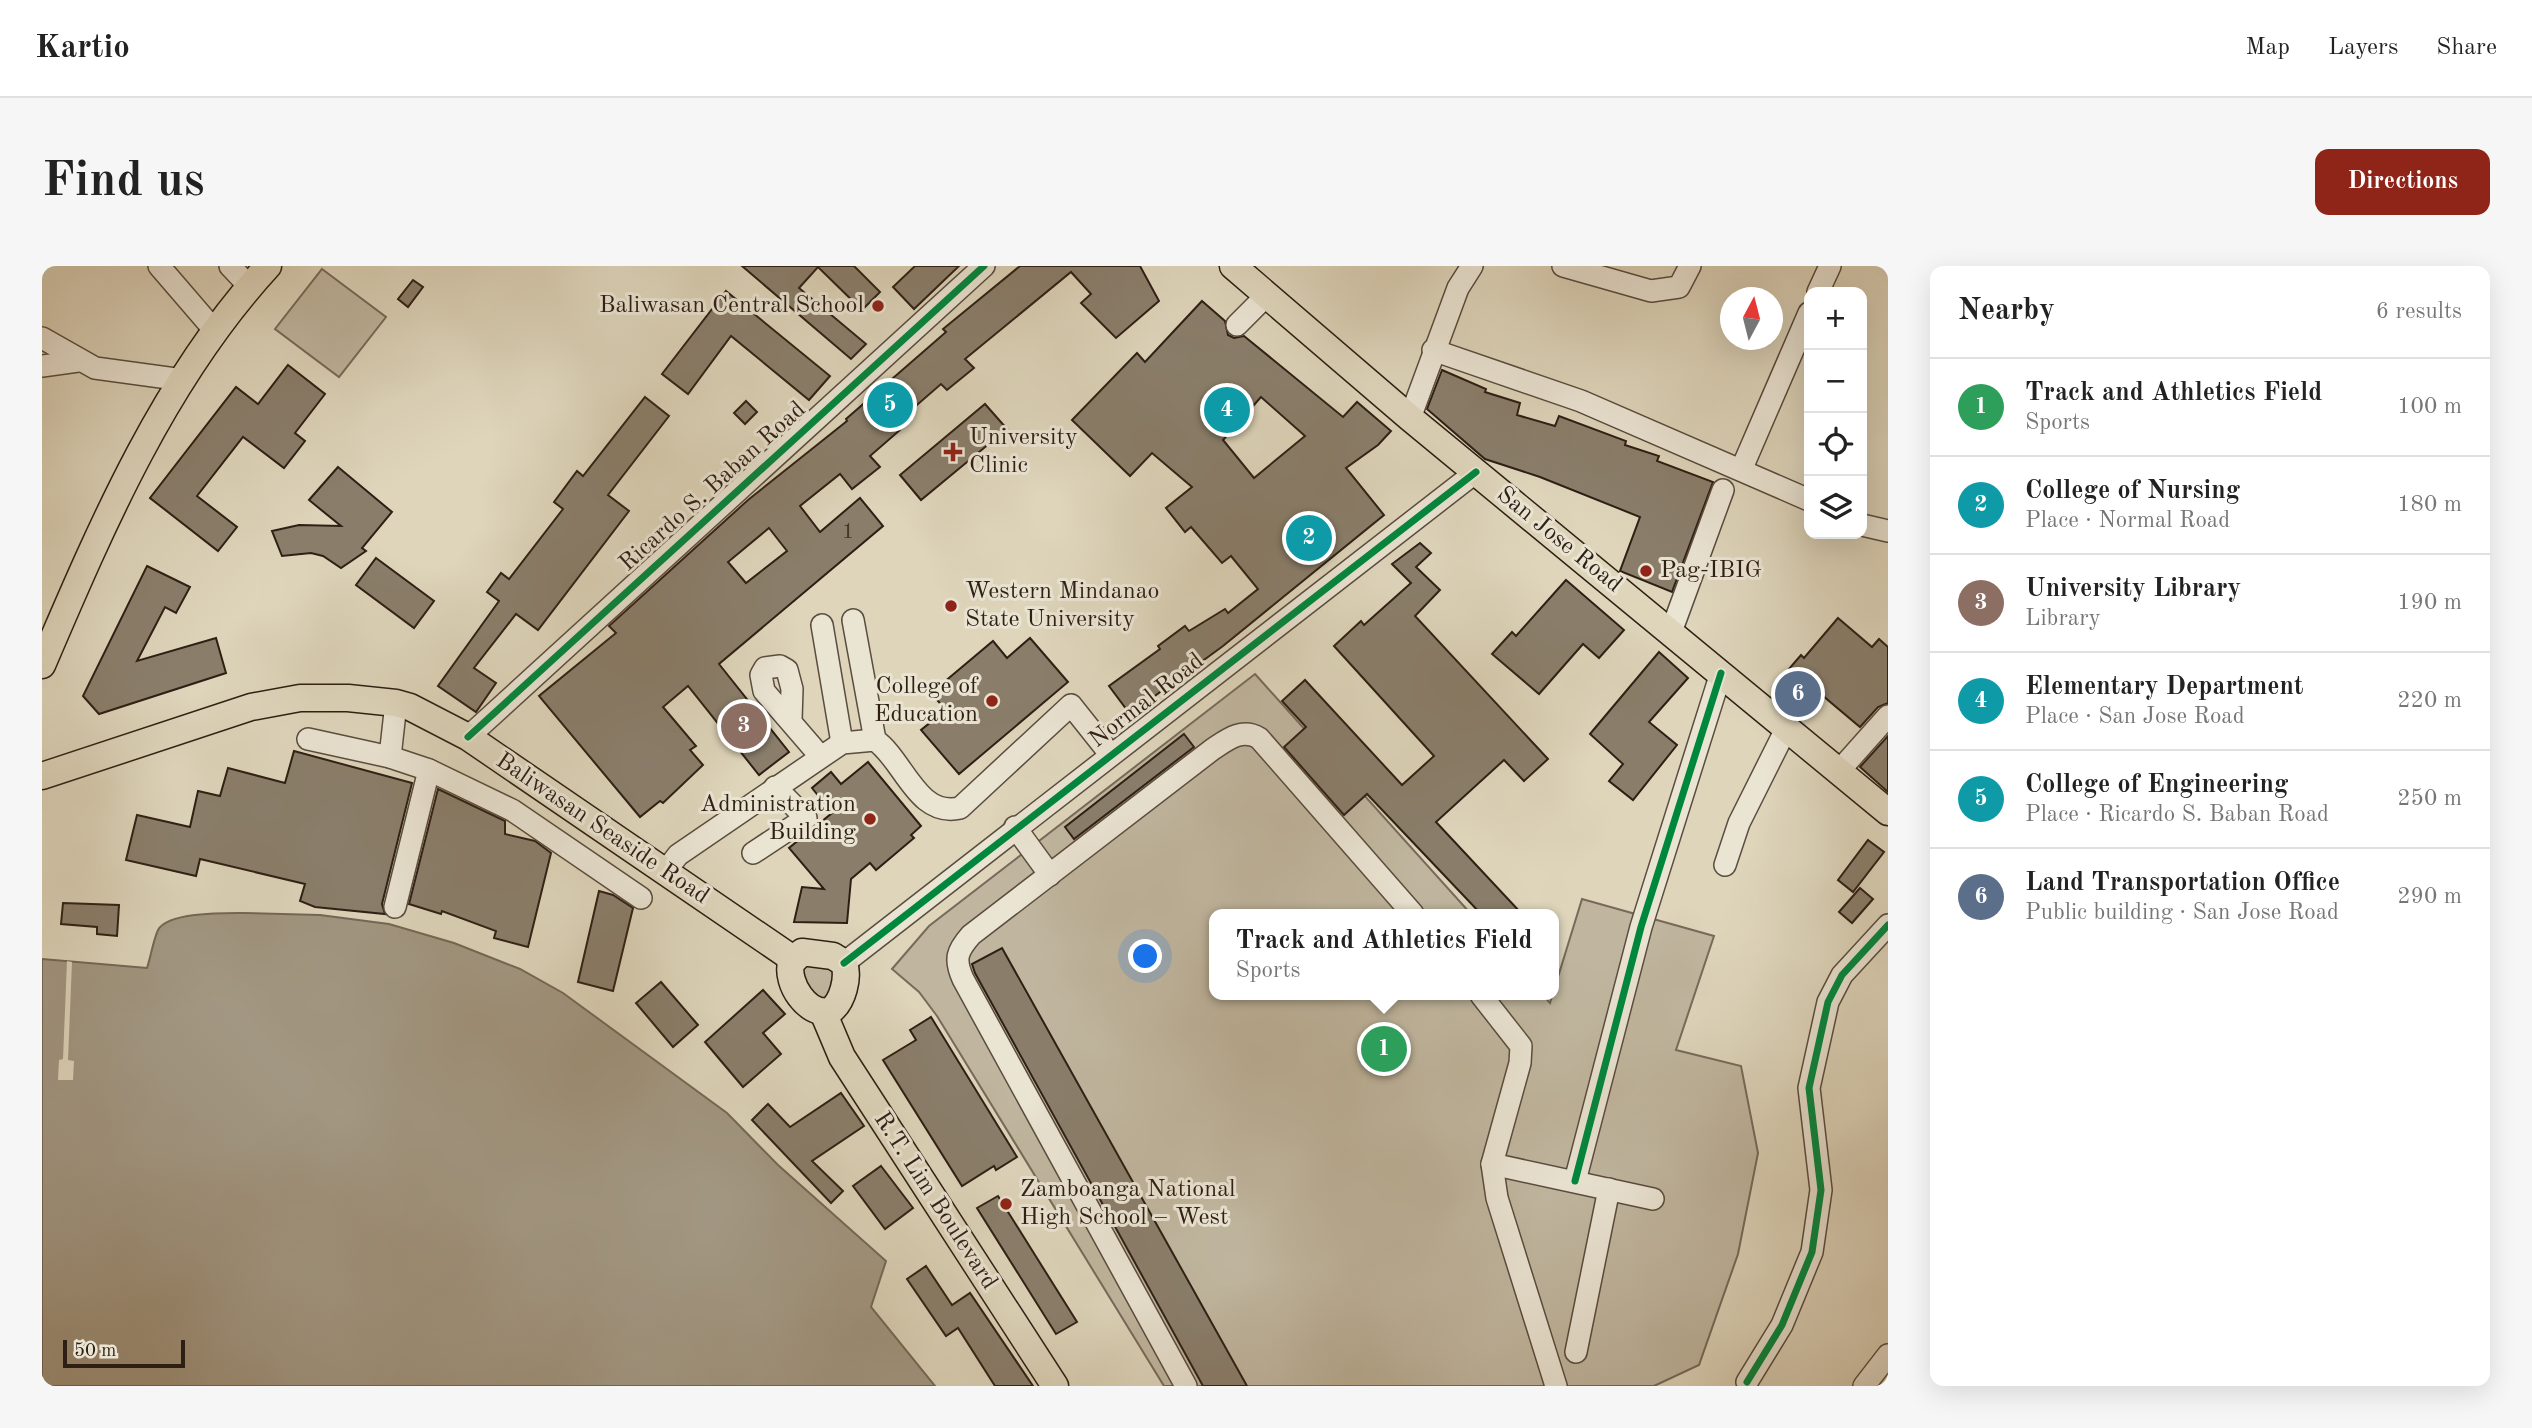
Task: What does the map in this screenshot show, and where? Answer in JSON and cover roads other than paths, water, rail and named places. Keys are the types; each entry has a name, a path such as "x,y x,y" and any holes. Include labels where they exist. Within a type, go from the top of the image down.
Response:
{"main road":[{"path":"42,665 139,453 215,331 268,266"},
{"name":"San Jose Road","path":"1233,266 1410,418 1888,811"},
{"name":"Baliwasan Seaside Road","path":"42,776 279,700 348,698 396,703 410,707 468,737 793,959"},
{"path":"807,952 837,957 844,963 846,973 839,1002 823,1012 811,1009 790,978 793,959 807,952"},
{"name":"R.T. Lim Boulevard","path":"823,1012 842,1057 1055,1386"}],"street":[{"path":"159,266 215,331"},
{"path":"230,266 249,286"},
{"name":"Ricardo S. Baban Road","path":"468,737 984,266"},
{"path":"1410,418 1458,288 1472,266"},
{"path":"1572,267 1662,292 1679,287 1690,266"},
{"path":"1820,287 1830,266"},
{"path":"1237,326 1267,295"},
{"path":"1742,468 1804,325"},
{"path":"42,338 78,361 116,373 183,380"},
{"path":"1433,350 1581,401 1742,468 1804,498"},
{"path":"42,366 78,361"},
{"name":"Normal Road","path":"844,963 1015,827 1476,472"},
{"path":"1671,632 1723,490"},
{"path":"1867,526 1888,531"},
{"path":"853,620 875,740"},
{"path":"822,625 842,743"},
{"path":"1575,1181 1641,927 1721,673"},
{"path":"390,757 396,703"},
{"path":"665,872 678,855 842,743 875,740 885,747 924,800 943,809 960,808 1071,705 1110,754"},
{"path":"1839,771 1888,716"},
{"path":"791,720 820,756"},
{"path":"1725,865 1739,823 1787,727"},
{"path":"1186,1386 957,966 959,948 971,935 1213,749 1240,734 1251,734 1259,738 1409,909"},
{"path":"308,739 390,757 429,770 512,810 641,898"},
{"path":"394,907 429,770"},
{"path":"753,853 806,818 775,788"},
{"path":"1015,827 1051,875"},
{"path":"1747,1381 1782,1325 1812,1252 1821,1190 1809,1088 1828,1002 1842,975 1884,937"},
{"path":"1485,1000 1518,1039 1522,1053 1492,1164 1497,1198 1556,1386"},
{"path":"1492,1164 1653,1199"},
{"path":"1576,1352 1609,1189"},
{"path":"1864,1386 1888,1354"}],"place":[{"name":"Baliwasan Central School","path":"878,306"},
{"name":"College of Engineering","path":"890,405"},
{"name":"Elementary Department","path":"1227,410"},
{"name":"University Clinic","path":"953,452"},
{"name":"College of Nursing","path":"1309,538"},
{"name":"Pag-IBIG","path":"1646,571"},
{"name":"Western Mindanao State University","path":"951,606"},
{"name":"Land Transportation Office","path":"1798,694"},
{"name":"College of Education","path":"992,701"},
{"name":"University Library","path":"744,726"},
{"name":"Administration Building","path":"870,819"},
{"name":"Track and Athletics Field","path":"1384,1049"},
{"name":"Zamboanga National High School – West","path":"1006,1204"}]}
